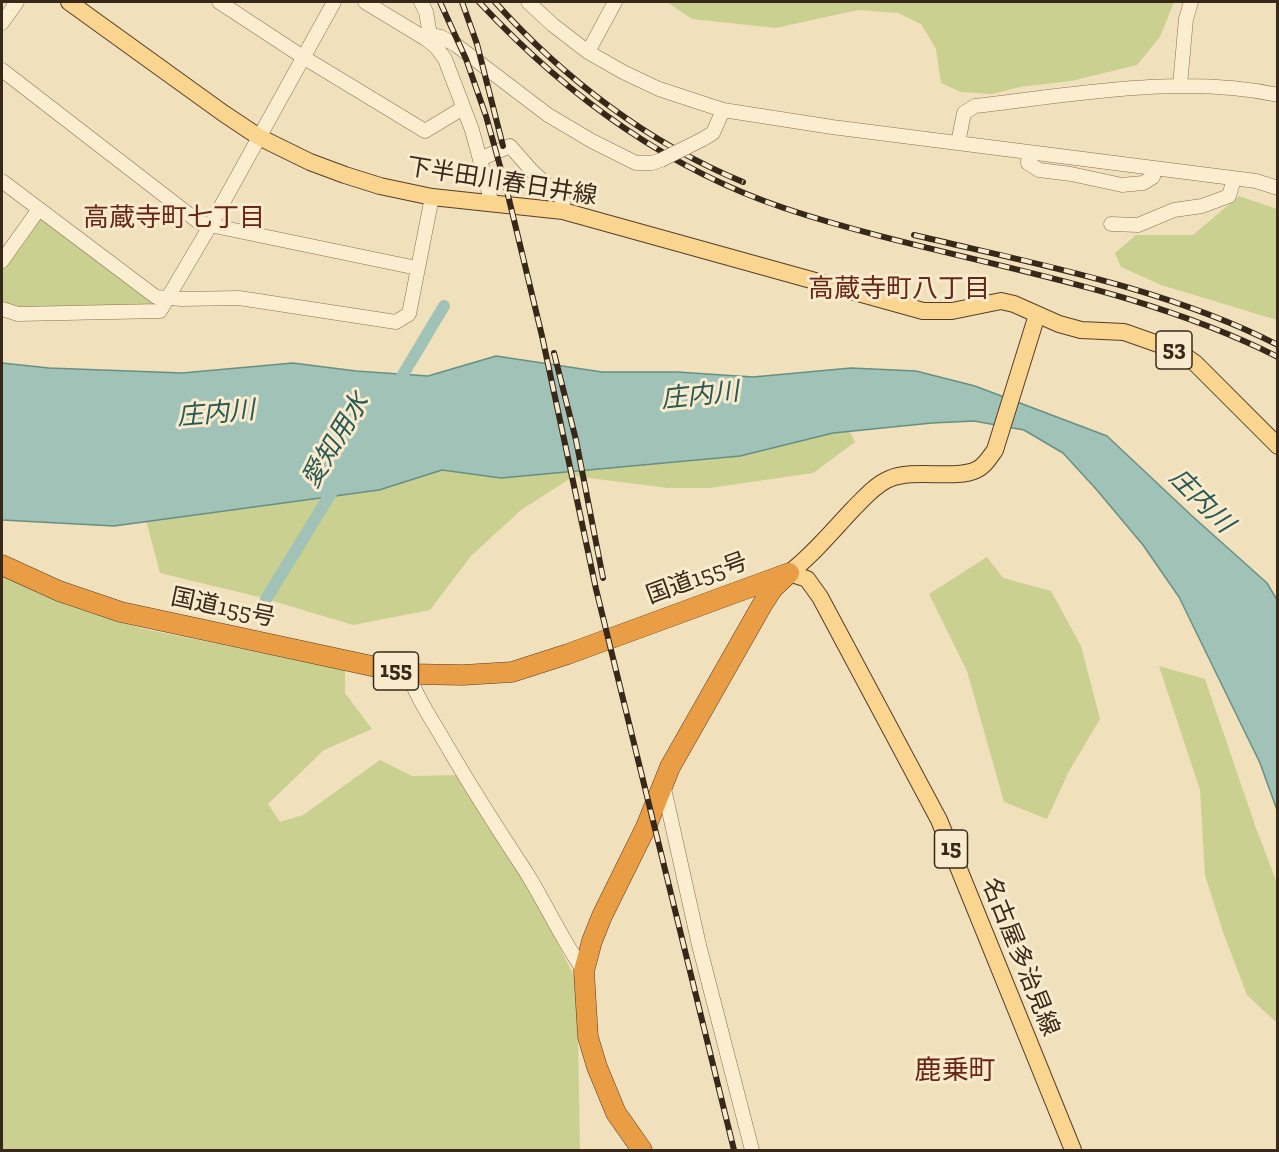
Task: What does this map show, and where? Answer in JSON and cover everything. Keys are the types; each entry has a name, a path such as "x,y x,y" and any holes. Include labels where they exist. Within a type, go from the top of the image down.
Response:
{"highway":[{"name":"国道155号","path":"2,565 59,591 121,612 409,674 463,675 512,672 568,654 789,573"},
{"name":"国道155号","path":"642,1150 616,1113 597,1067 588,1037 584,971 602,916 646,827 670,766 762,605 773,588 789,573"}],"main road":[{"name":"下半田川春日井線","path":"69,2 223,113 259,136 310,162 345,175 380,186 432,197 563,211 923,311 952,311 1002,302 1014,304 1037,315"},
{"path":"789,573 872,489 889,479 909,474 963,473 976,470 994,450 1037,315"},
{"name":"53","path":"1037,315 1081,330 1124,332 1178,351 1195,363 1278,446"},
{"name":"名古屋多治見線","path":"789,573 807,579 820,597 939,820 1074,1150"}],"street":[{"path":"2,23 17,2"},
{"path":"219,2 425,132 463,108"},
{"path":"2,309 18,314 160,311 210,226 334,2"},
{"path":"364,2 428,37 445,59 480,159 492,204"},
{"path":"421,2 426,12 428,37"},
{"path":"528,2 553,26 588,52 623,72 659,88 723,110 1256,181 1278,188"},
{"path":"588,52 615,2"},
{"path":"1180,85 1186,19 1191,2"},
{"path":"428,37 441,37 456,45 548,115 636,163 652,164 714,133 723,110"},
{"path":"2,70 200,223 417,268"},
{"path":"958,143 964,113 975,106 1180,85 1258,91 1278,95"},
{"path":"480,159 510,146 532,171 563,200 563,211"},
{"path":"1029,152 1028,163 1039,170 1122,185 1143,183 1153,177 1155,169"},
{"path":"1111,224 1138,225 1174,210 1202,206 1220,200 1229,196 1234,179"},
{"path":"2,181 156,297 239,298 396,322 409,314 432,197"},
{"path":"2,261 39,209"},
{"path":"409,674 413,687 453,756 584,971"},
{"path":"663,784 699,945 752,1150"}],"green space":[{"path":"667,2 1174,2 1160,37 1137,65 1071,81 1020,87 993,94 961,92 941,83 936,49 921,24 898,13 858,10 776,28 692,19"},
{"path":"1239,196 1277,209 1277,320 1161,285 1121,267 1115,253 1136,235 1193,235"},
{"path":"38,219 45,219 152,301 151,306 20,308 2,304 2,269"},
{"path":"841,414 855,442 813,473 710,488 668,488 574,476 521,510 471,556 430,610 353,625 263,598 160,573 142,505"},
{"path":"987,557 1003,578 1051,591 1081,646 1100,719 1068,773 1047,819 1004,802 967,671 929,594"},
{"path":"2,575 82,610 140,628 345,670 345,693 372,729 324,750 268,804 280,822 303,815 380,760 412,776 459,775 522,872 577,982 580,1150 2,1150"},
{"path":"1159,666 1205,679 1277,883 1277,1023 1247,995 1223,932 1205,875 1200,790"}],"water":[{"name":"庄内川","path":"496,356 602,372 677,372 753,377 851,368 916,371 975,386 1107,436 1267,583 1277,600 1277,810 1260,763 1179,597 1143,545 1063,453 1024,430 974,421 932,423 833,433 740,456 501,478 442,470 379,490 114,526 2,520 2,363 49,368 182,373 293,363 356,371 428,376"}],"waterway":[{"name":"愛知用水","path":"395,388 444,306"},
{"name":"愛知用水","path":"266,599 336,485"}],"railway":[{"path":"440,2 466,59 486,116 507,191 542,336 596,589 734,1150"},
{"path":"462,2 477,44 503,146"},
{"path":"479,2 545,67 618,124 698,172 740,191 784,208 845,227 1096,290 1158,308 1219,330 1278,357"},
{"path":"495,2 549,57 609,106 674,148 743,182"},
{"path":"914,235 1146,293 1235,325 1278,345"},
{"path":"554,353 576,440 603,578"}],"district":[{"name":"高蔵寺町七丁目","path":"174,219"},
{"name":"高蔵寺町八丁目","path":"899,290"},
{"name":"鹿乗町","path":"955,1071"}]}
